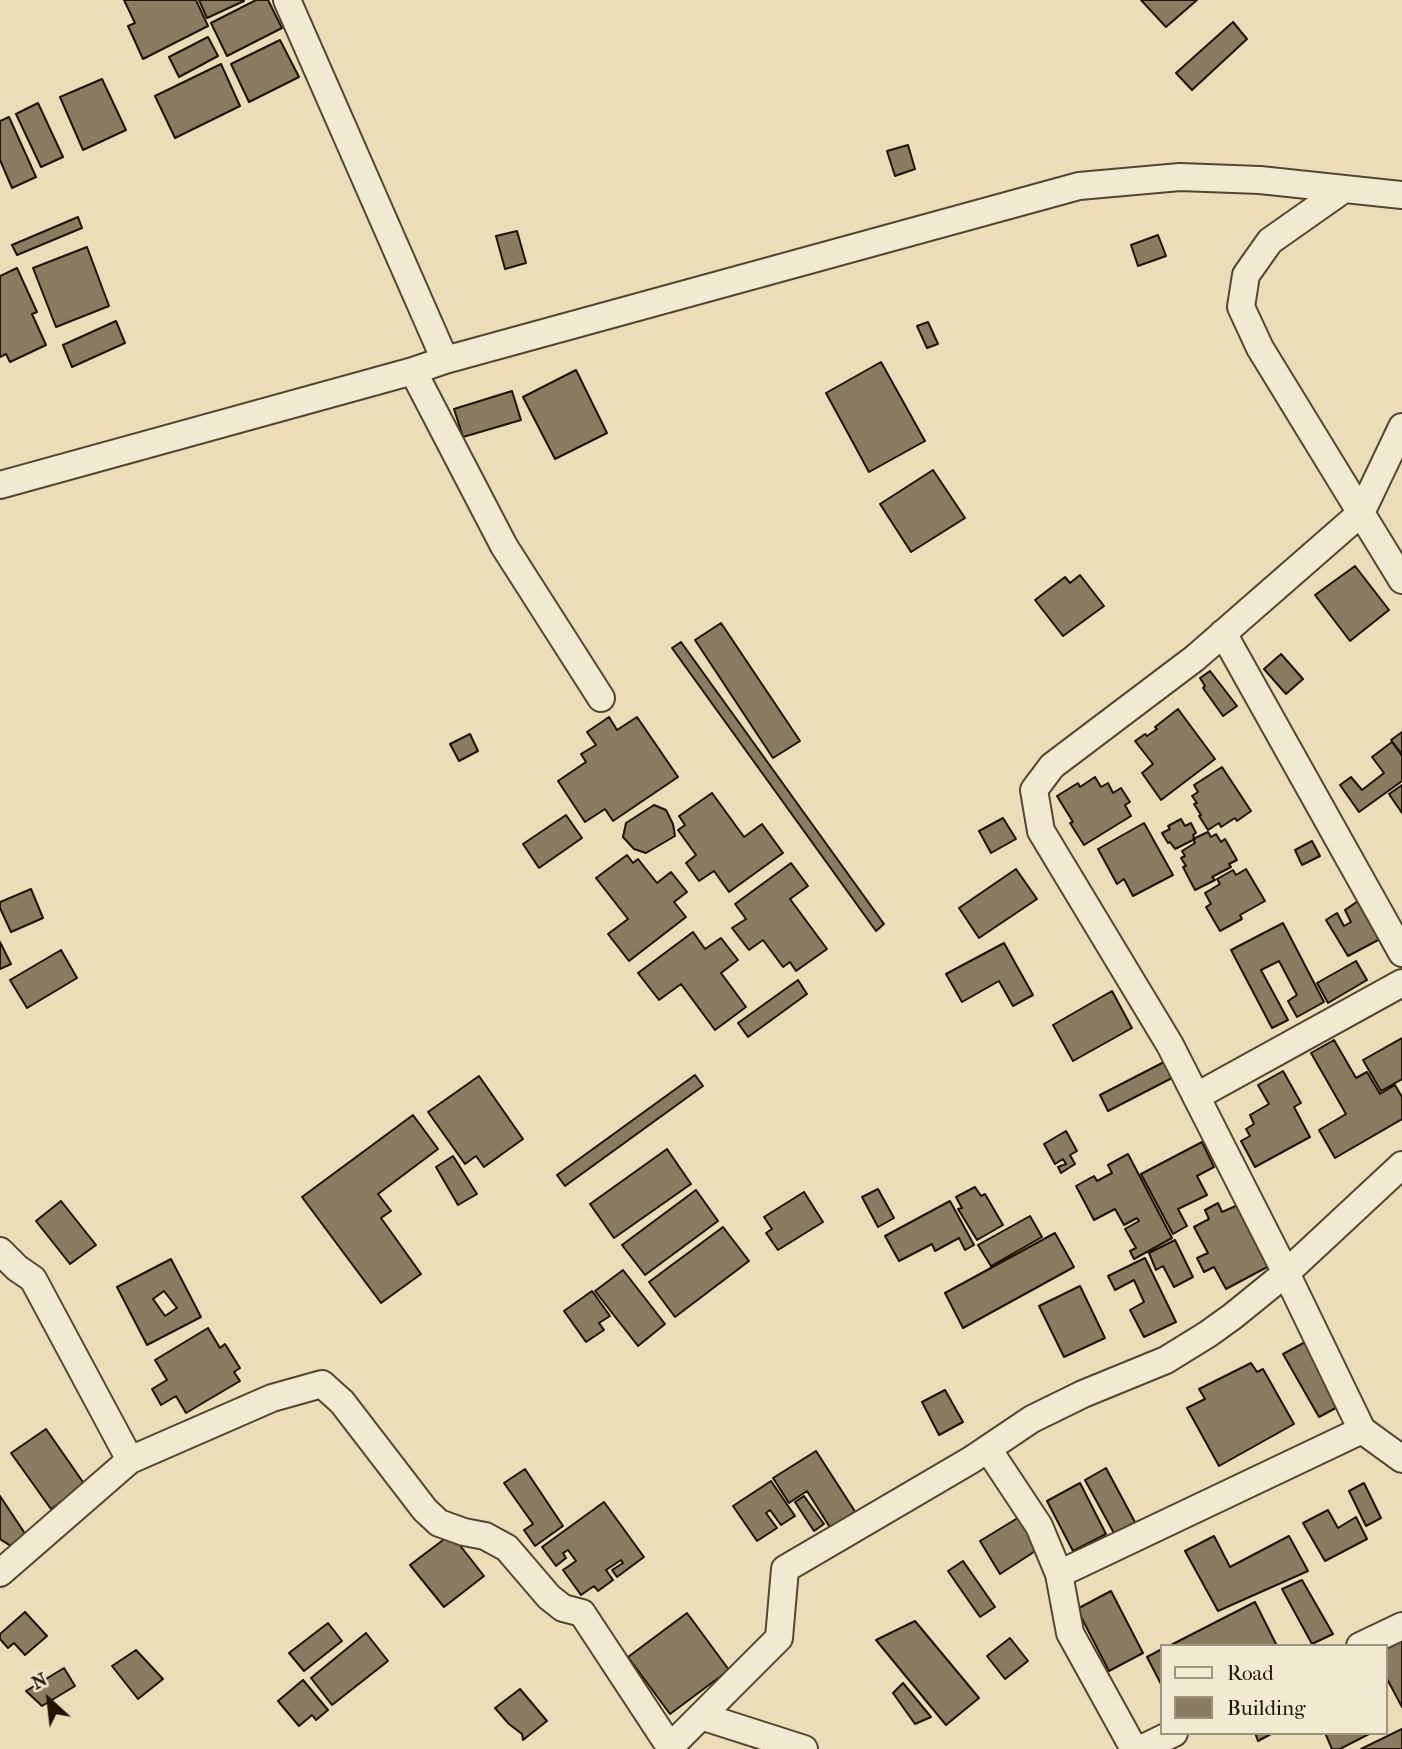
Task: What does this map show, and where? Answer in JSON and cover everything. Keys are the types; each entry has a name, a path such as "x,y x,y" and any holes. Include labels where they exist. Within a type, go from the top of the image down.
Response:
{"street":[{"path":"287,0 445,360"},
{"path":"0,485 1079,186 1180,177 1260,180 1402,195"},
{"path":"1344,189 1270,241 1246,275 1241,307 1260,348 1402,580"},
{"path":"413,371 504,546 601,698"},
{"path":"1402,428 1361,513 1195,658 1052,766 1034,790 1041,831 1170,1045 1362,1430 1402,1459"},
{"path":"1223,633 1402,953"},
{"path":"1197,1096 1402,983"},
{"path":"0,1573 130,1460 272,1398 322,1384 342,1402 425,1510 439,1523 485,1536 507,1548 549,1597 563,1608 582,1613 671,1748 779,1638 785,1569 1032,1419 1083,1394 1166,1360 1233,1316 1286,1273 1402,1165"},
{"path":"0,1251 33,1279 130,1460"},
{"path":"1059,1574 1362,1430"},
{"path":"988,1448 1039,1526 1059,1574 1070,1633 1134,1749"},
{"path":"1364,1644 1402,1626"},
{"path":"701,1716 804,1749"},
{"path":"1141,1749 1170,1735"}],"building":[{"path":"124,0 196,0 208,26 143,59 128,26 135,23"},
{"path":"199,0 243,0 244,1 207,18"},
{"path":"256,0 268,0 282,28 227,56 211,23"},
{"path":"1141,0 1197,0 1166,27"},
{"path":"1233,22 1247,39 1192,90 1176,73"},
{"path":"208,37 218,56 179,77 169,57"},
{"path":"280,40 299,77 249,102 231,64"},
{"path":"221,64 240,106 175,138 155,96"},
{"path":"102,79 126,130 83,150 60,97"},
{"path":"38,103 63,157 41,167 16,114"},
{"path":"9,117 36,177 12,188 0,160 0,121"},
{"path":"908,145 915,169 895,176 887,151"},
{"path":"78,217 82,228 17,255 12,245"},
{"path":"517,231 526,263 505,269 496,236"},
{"path":"1158,235 1166,256 1138,266 1131,245"},
{"path":"87,247 109,306 56,327 33,268"},
{"path":"17,268 37,312 32,314 46,345 10,362 6,354 0,357 0,276"},
{"path":"116,321 125,343 72,367 63,345"},
{"path":"928,322 938,344 927,348 917,326"},
{"path":"881,362 925,441 869,472 826,393"},
{"path":"576,370 607,433 555,459 523,397"},
{"path":"512,391 521,420 463,437 454,409"},
{"path":"933,470 965,518 911,552 880,504"},
{"path":"1355,566 1389,610 1350,641 1315,595"},
{"path":"1080,575 1104,606 1063,636 1035,600 1065,577 1070,583"},
{"path":"721,623 800,741 773,758 695,640"},
{"path":"681,642 884,924 876,931 672,648"},
{"path":"1281,654 1303,679 1286,694 1264,669"},
{"path":"1210,671 1237,706 1223,716 1203,688 1205,686 1200,678"},
{"path":"1178,709 1215,759 1161,800 1142,773 1153,764 1135,741 1157,729 1155,727"},
{"path":"609,717 617,730 637,717 678,777 613,821 605,809 585,822 558,781 586,762 581,754 596,745 587,732"},
{"path":"1402,732 1402,754 1391,740"},
{"path":"470,734 478,751 459,761 450,744"},
{"path":"1392,742 1402,756 1402,781 1359,812 1340,785 1351,777 1362,790 1384,773 1372,757"},
{"path":"1222,767 1251,811 1237,821 1235,818 1221,827 1219,823 1208,830 1194,804 1197,803 1192,796 1198,792 1194,785"},
{"path":"1095,777 1101,787 1108,783 1113,793 1121,788 1130,802 1125,805 1131,816 1084,845 1057,796 1078,783 1080,787"},
{"path":"1402,785 1402,813 1389,794"},
{"path":"712,793 744,837 762,824 783,853 729,892 714,871 699,881 686,863 696,855 678,830 685,825 679,816"},
{"path":"654,805 666,810 675,836 646,853 634,849 623,837 626,823"},
{"path":"566,815 582,838 539,868 523,844"},
{"path":"1003,818 1016,839 991,853 979,831"},
{"path":"1181,819 1185,826 1191,823 1196,833 1193,835 1195,839 1175,849 1162,833"},
{"path":"1144,823 1173,875 1133,896 1124,879 1117,884 1098,849"},
{"path":"1208,832 1211,837 1216,834 1221,842 1225,839 1237,860 1229,864 1231,867 1212,877 1215,880 1195,890 1183,867 1186,866 1181,858 1185,856 1182,851 1195,843 1193,839"},
{"path":"1312,841 1320,856 1302,865 1295,850"},
{"path":"627,855 633,863 638,859 657,883 671,872 687,892 674,902 686,917 629,961 608,934 628,919 596,878"},
{"path":"791,863 808,886 790,899 827,949 796,971 790,962 783,967 763,940 749,950 732,928 746,919 735,904"},
{"path":"1016,869 1037,899 979,938 959,908"},
{"path":"1246,869 1265,901 1240,915 1242,919 1220,931 1206,907 1211,904 1205,893 1220,884 1217,879 1233,870 1236,875"},
{"path":"31,889 43,918 11,932 0,902"},
{"path":"1358,901 1380,939 1348,956 1326,920 1337,913 1344,926 1351,922 1345,910"},
{"path":"1283,923 1324,1002 1297,1017 1288,1001 1297,995 1279,961 1261,970 1288,1020 1272,1028 1231,950"},
{"path":"693,932 705,949 721,938 738,960 721,973 746,1007 715,1030 681,984 659,1000 638,973"},
{"path":"0,942 11,964 0,969"},
{"path":"1004,943 1033,995 1013,1006 999,981 962,1002 946,974"},
{"path":"61,950 77,978 27,1008 10,980"},
{"path":"1356,961 1367,980 1328,1003 1317,983"},
{"path":"798,980 807,994 748,1037 738,1023"},
{"path":"1112,991 1132,1028 1073,1061 1053,1025"},
{"path":"1402,1038 1402,1079 1381,1091 1363,1060"},
{"path":"1334,1040 1356,1078 1367,1072 1380,1094 1395,1085 1402,1097 1402,1119 1335,1158 1319,1130 1346,1114 1311,1053"},
{"path":"1164,1062 1172,1078 1108,1111 1100,1095"},
{"path":"1283,1071 1301,1103 1294,1107 1310,1137 1255,1167 1241,1141 1250,1136 1246,1129 1254,1124 1250,1115 1269,1104 1258,1085"},
{"path":"695,1075 703,1086 565,1186 557,1175"},
{"path":"479,1076 523,1139 484,1167 476,1156 465,1164 428,1112"},
{"path":"413,1115 438,1149 378,1194 391,1211 381,1218 421,1274 381,1303 302,1197"},
{"path":"1066,1131 1077,1151 1070,1155 1075,1164 1061,1173 1058,1167 1066,1164 1063,1159 1055,1164 1044,1144"},
{"path":"1202,1142 1214,1167 1197,1176 1207,1195 1178,1209 1187,1226 1173,1234 1141,1174"},
{"path":"667,1149 691,1184 614,1238 590,1204"},
{"path":"1128,1154 1172,1238 1134,1259 1130,1251 1136,1248 1125,1229 1139,1221 1137,1218 1124,1225 1115,1209 1094,1220 1076,1186 1094,1176 1097,1181 1112,1173 1108,1165"},
{"path":"453,1156 477,1194 458,1205 436,1167"},
{"path":"975,1187 981,1196 985,1194 1003,1225 977,1240 958,1209 962,1208 956,1197"},
{"path":"878,1189 894,1218 878,1227 862,1197"},
{"path":"696,1190 718,1221 645,1275 622,1245"},
{"path":"804,1192 823,1222 778,1250 766,1233 772,1229 764,1217"},
{"path":"61,1201 96,1245 70,1264 36,1221"},
{"path":"950,1201 974,1245 965,1250 959,1238 935,1251 932,1244 899,1261 885,1236"},
{"path":"1218,1203 1222,1212 1238,1205 1269,1266 1226,1289 1214,1267 1204,1272 1197,1258 1208,1253 1194,1227 1209,1219 1205,1210"},
{"path":"1030,1216 1042,1237 991,1266 978,1245"},
{"path":"723,1227 749,1261 675,1317 649,1282"},
{"path":"1055,1233 1074,1267 963,1328 945,1293"},
{"path":"1175,1240 1193,1277 1174,1287 1163,1266 1156,1270 1149,1253"},
{"path":"1145,1258 1176,1322 1144,1337 1130,1310 1144,1302 1134,1280 1115,1290 1108,1276"},
{"path":"171,1259 201,1317 147,1345 117,1287","holes":["164,1291 177,1308 165,1316 153,1299"]},
{"path":"623,1270 665,1324 638,1346 595,1291"},
{"path":"1080,1286 1105,1338 1064,1357 1039,1306"},
{"path":"592,1291 610,1316 599,1323 604,1330 586,1342 564,1311"},
{"path":"208,1328 220,1348 225,1344 240,1368 234,1372 240,1381 186,1413 176,1396 161,1405 152,1389 167,1380 155,1360"},
{"path":"1309,1340 1345,1403 1319,1417 1283,1354"},
{"path":"1251,1363 1257,1372 1263,1369 1294,1424 1219,1466 1187,1408 1205,1399 1199,1389"},
{"path":"945,1390 963,1422 939,1435 922,1402"},
{"path":"46,1429 85,1485 51,1509 11,1453"},
{"path":"816,1451 856,1513 831,1529 807,1491 789,1503 773,1478"},
{"path":"1106,1468 1136,1524 1115,1535 1085,1480"},
{"path":"525,1469 563,1526 535,1546 524,1530 533,1524 504,1483"},
{"path":"771,1481 795,1516 781,1525 770,1510 766,1513 777,1528 757,1541 733,1506"},
{"path":"1080,1483 1106,1534 1073,1551 1047,1501"},
{"path":"1364,1483 1381,1518 1366,1526 1349,1491"},
{"path":"0,1496 30,1541 17,1550 0,1539"},
{"path":"804,1496 824,1524 814,1531 795,1502"},
{"path":"604,1502 644,1557 617,1577 612,1570 623,1563 621,1560 606,1570 613,1580 598,1591 594,1586 581,1595 563,1570 576,1561 568,1550 563,1553 566,1558 556,1566 542,1547"},
{"path":"1328,1510 1338,1528 1356,1517 1367,1539 1325,1561 1303,1523"},
{"path":"1021,1516 1040,1548 1000,1574 980,1541"},
{"path":"451,1534 484,1576 444,1607 410,1565"},
{"path":"1214,1536 1230,1567 1289,1536 1308,1571 1218,1611 1185,1551"},
{"path":"963,1561 995,1607 980,1617 948,1571"},
{"path":"1302,1580 1333,1634 1312,1644 1282,1589"},
{"path":"1111,1591 1143,1653 1109,1671 1077,1609"},
{"path":"1255,1602 1276,1644 1173,1644"},
{"path":"25,1612 47,1636 25,1655 14,1643 8,1648 0,1639 0,1634"},
{"path":"687,1613 729,1670 670,1714 628,1657"},
{"path":"915,1621 979,1698 946,1725 876,1640"},
{"path":"328,1623 342,1641 304,1671 289,1653"},
{"path":"366,1633 388,1661 332,1705 311,1678"},
{"path":"1010,1638 1028,1661 1005,1679 987,1656"},
{"path":"1402,1641 1402,1707 1388,1681 1388,1648"},
{"path":"136,1650 163,1679 138,1699 112,1666"},
{"path":"1160,1650 1160,1682 1147,1657"},
{"path":"64,1668 75,1686 42,1706 26,1691"},
{"path":"303,1680 328,1710 316,1720 312,1715 299,1726 278,1701"},
{"path":"903,1683 931,1717 915,1724 893,1693"},
{"path":"520,1689 547,1721 523,1740 522,1734 495,1708"},
{"path":"1402,1729 1402,1749 1361,1749"},
{"path":"1256,1735 1269,1735 1258,1741"},
{"path":"1326,1735 1367,1735 1340,1749 1332,1749"}]}
